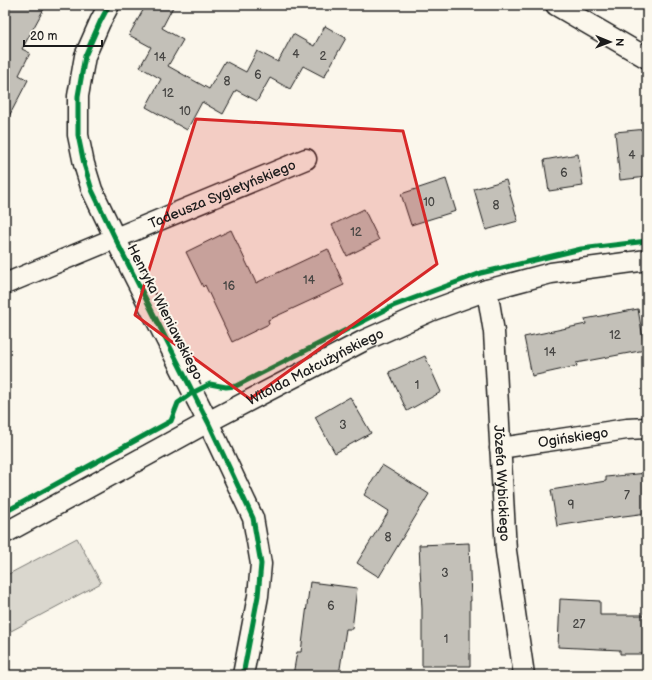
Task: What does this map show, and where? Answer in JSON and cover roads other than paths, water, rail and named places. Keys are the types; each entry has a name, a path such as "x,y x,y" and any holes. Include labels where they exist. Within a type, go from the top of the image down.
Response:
{"street":[{"name":"Henryka Wieniawskiego","path":"109,5 100,22 86,56 78,96 78,135 84,164 92,190 114,238 208,422 253,518 261,564 258,596 243,675"},
{"path":"556,5 647,58"},
{"name":"Tadeusza Sygietyńskiego","path":"5,284 306,159"},
{"name":"Witolda Małcużyńskiego","path":"5,533 208,422 363,341 430,311 487,290 551,273 647,260"},
{"name":"Józefa Wybickiego","path":"487,290 494,332 506,551 524,675"},
{"name":"Ogińskiego","path":"500,448 627,429 647,428"}]}
